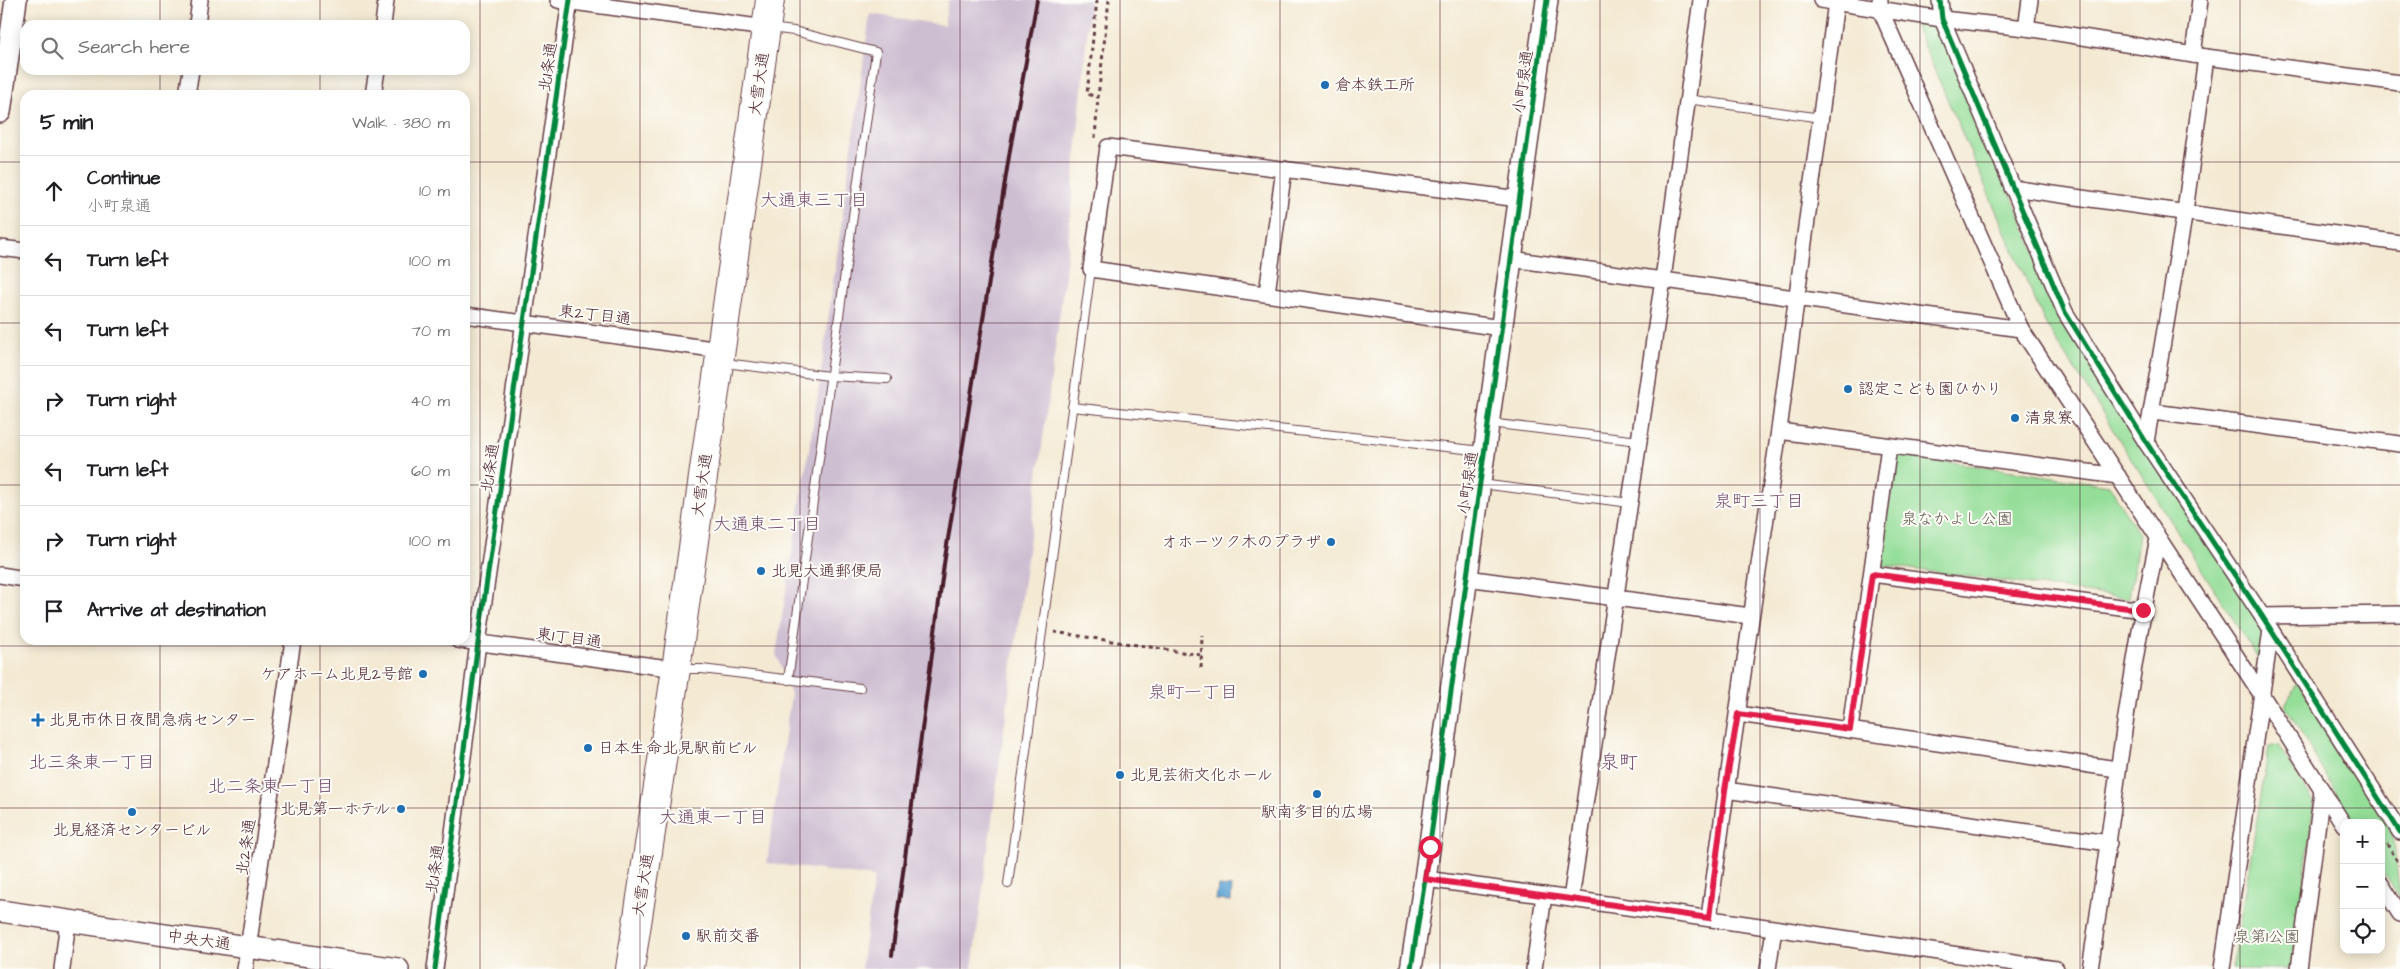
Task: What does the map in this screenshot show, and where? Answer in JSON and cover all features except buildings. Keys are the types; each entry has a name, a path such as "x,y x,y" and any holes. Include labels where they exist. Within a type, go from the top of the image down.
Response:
{"highway":[{"name":"大雪大通","path":"630,969 676,669 770,0"}],"street":[{"path":"0,112 16,0"},
{"path":"198,20 200,0"},
{"path":"384,20 386,0"},
{"name":"小町泉通","path":"1411,969 1548,0"},
{"path":"1570,899 1663,279 1686,99 1701,0"},
{"path":"1821,0 1880,4 1942,19 2026,28 2200,56 2400,83"},
{"path":"1940,0 1942,19 2065,312 2146,442 2272,630 2400,832"},
{"path":"2026,28 2030,0"},
{"path":"2146,442 2153,412 2185,212 2200,56 2200,0"},
{"path":"566,1 766,28"},
{"name":"北1条通","path":"434,969 566,1"},
{"path":"1709,918 1725,790 1738,714 1750,616 1797,299 1836,2"},
{"path":"1880,4 2021,329 2340,819"},
{"path":"188,90 190,75"},
{"path":"374,90 376,75"},
{"path":"1501,328 1091,269 1108,147 1519,199"},
{"path":"1267,293 1284,169"},
{"path":"2012,188 2400,243"},
{"path":"0,248 20,250"},
{"path":"1511,260 1663,279 2021,329"},
{"name":"東2丁目通","path":"470,316 720,357"},
{"path":"2153,412 2400,444"},
{"path":"1778,431 2118,476"},
{"path":"1850,729 1889,446"},
{"path":"2090,969 2109,844 2117,769 2143,610 2158,539"},
{"path":"1872,574 2143,610"},
{"path":"0,575 20,578"},
{"path":"1467,578 1750,616"},
{"path":"2262,616 2400,614"},
{"path":"2222,969 2272,630"},
{"name":"東1丁目通","path":"470,642 676,669"},
{"name":"北2条通","path":"245,969 292,645"},
{"path":"1738,714 2117,769"},
{"path":"1725,790 2109,844"},
{"path":"2299,969 2322,791"},
{"path":"1425,879 2056,969"},
{"path":"2385,890 2400,914"},
{"path":"1534,969 1544,895"},
{"name":"中央大通","path":"0,911 398,969"},
{"path":"62,969 68,921"},
{"path":"1768,969 1774,929"}],"lane":[{"path":"766,28 794,31 876,52 829,376 788,680"},
{"path":"1686,99 1821,118"},
{"path":"1008,884 1091,269"},
{"path":"720,357 829,376 887,379"},
{"path":"1072,407 1485,451"},
{"path":"1488,423 1639,441"},
{"path":"1480,484 1630,503"},
{"path":"676,669 702,669 860,688"}],"path":[{"path":"1097,0 1087,94 1098,97"},
{"path":"1108,147 1094,144 1109,0"},
{"path":"1042,630 1201,655"},
{"path":"1201,668 1202,635"},
{"path":"2386,843 2400,865"}],"shaded area":[{"path":"948,0 1090,0 1066,267 972,969 861,969 874,877 767,863 791,694 776,654 819,387 870,14 944,25"}],"green space":[{"path":"1914,23 1940,26 2061,313 2267,632 2261,663 2045,323"},
{"name":"泉なかよし公園","path":"1895,454 2109,485 2139,534 2129,598 1881,565"},
{"path":"2298,681 2385,819 2352,819 2285,706"},
{"name":"泉第1公園","path":"2278,745 2314,803 2292,969 2232,969 2269,747"},
{"path":"2385,819 2393,832 2400,899 2385,875"}],"water":[{"path":"1218,886 1232,887 1231,901 1216,900"}],"railway":[{"path":"892,955 944,564 1010,150 1037,0"}],"cycle path":[{"path":"435,969 478,643 570,0"},
{"path":"1411,969 1547,0"},
{"path":"1940,0 1942,19 2065,312 2146,442 2262,616 2400,832"}],"place":[{"name":"倉本鉄工所","path":"1325,85"},
{"name":"認定こども園ひかり","path":"1848,389"},
{"name":"清泉寮","path":"2015,418"},
{"name":"オホーツク木のプラザ","path":"1331,542"},
{"name":"北見大通郵便局","path":"761,571"},
{"name":"ケアホーム北見2号館","path":"423,674"},
{"name":"北見市休日夜間急病センター","path":"38,720"},
{"name":"日本生命北見駅前ビル","path":"588,748"},
{"name":"北見芸術文化ホール","path":"1120,775"},
{"name":"駅南多目的広場","path":"1317,794"},
{"name":"北見第一ホテル","path":"401,809"},
{"name":"北見経済センタービル","path":"132,812"},
{"name":"駅前交番","path":"686,936"}],"district":[{"name":"大通東三丁目","path":"814,200"},
{"name":"泉町三丁目","path":"1759,501"},
{"name":"大通東二丁目","path":"767,524"},
{"name":"泉町一丁目","path":"1193,692"},
{"name":"北三条東一丁目","path":"92,762"},
{"name":"泉町","path":"1619,762"},
{"name":"北二条東一丁目","path":"271,786"},
{"name":"大通東一丁目","path":"713,817"}],"route":[{"path":"1430,847 1425,879 1709,918 1725,790 1738,714 1850,729 1872,574 2143,610"}]}
